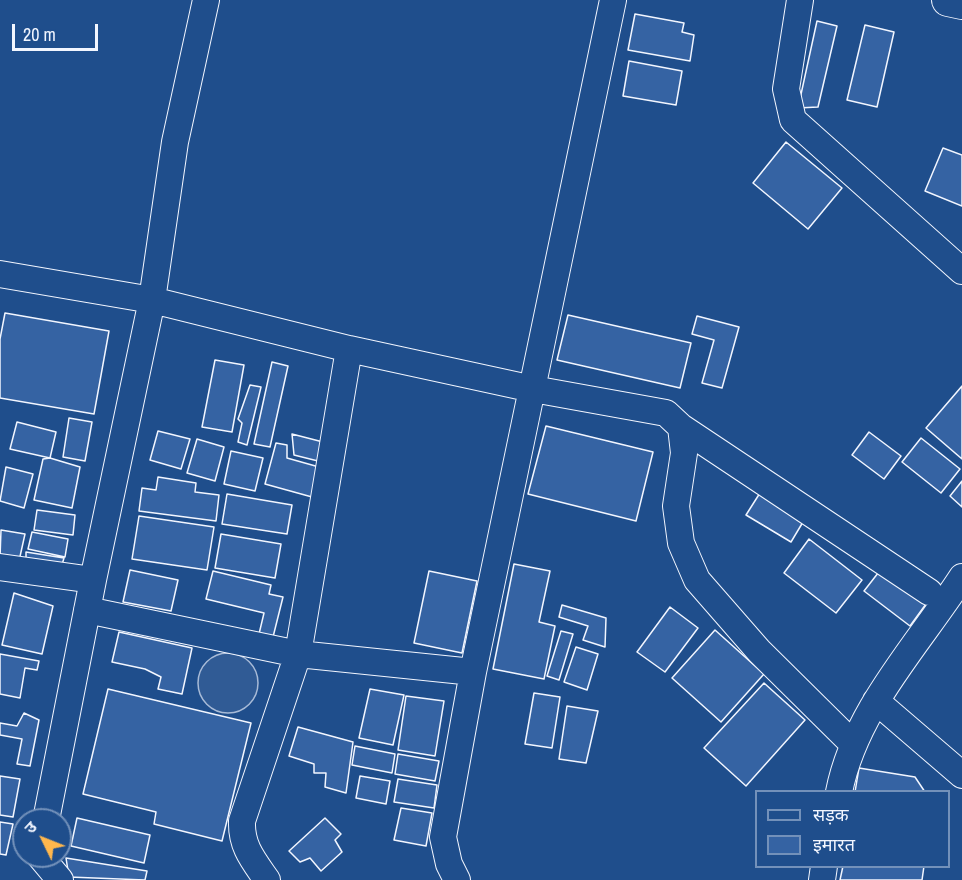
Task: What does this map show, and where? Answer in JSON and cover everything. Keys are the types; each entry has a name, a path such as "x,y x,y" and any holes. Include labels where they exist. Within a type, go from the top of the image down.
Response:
{"street":[{"path":"48,808 93,579 152,300 171,162 206,0"},
{"path":"457,880 449,864 443,837 473,672 613,0"},
{"path":"800,0 786,89 793,120 962,271"},
{"path":"948,0 962,3"},
{"path":"0,274 152,300 349,349 533,389 666,413 681,427 929,592"},
{"path":"267,880 246,851 241,836 242,821 298,654 349,349"},
{"path":"681,427 684,453 676,506 681,543 697,580 759,651 853,744"},
{"path":"0,567 93,579"},
{"path":"840,790 853,744 876,701 962,577"},
{"path":"87,610 298,654 473,672"},
{"path":"876,701 962,775"},
{"path":"50,868 60,880"}],"shaded area":[{"path":"228,653 245,658 253,666 258,683 253,700 245,708 228,713 211,708 203,700 198,683 203,666 211,658"}],"building":[{"path":"635,14 684,23 682,32 694,35 690,61 628,50"},
{"path":"817,21 837,26 818,107 798,108"},
{"path":"865,25 894,32 877,107 847,100"},
{"path":"629,61 682,71 676,105 623,96"},
{"path":"786,142 842,188 808,229 753,183"},
{"path":"943,148 962,155 962,206 925,191"},
{"path":"5,313 109,331 94,414 0,398 0,339"},
{"path":"568,315 691,343 680,388 557,360"},
{"path":"697,316 739,327 722,388 702,383 714,340 692,334"},
{"path":"215,360 244,365 232,432 202,427"},
{"path":"272,362 288,366 270,447 254,444"},
{"path":"250,385 261,387 247,445 238,442 242,423 238,419"},
{"path":"962,386 962,459 926,428"},
{"path":"69,418 92,422 85,461 63,457"},
{"path":"17,422 56,432 50,458 10,449"},
{"path":"546,426 653,452 636,521 528,494"},
{"path":"158,431 190,439 181,469 150,460"},
{"path":"869,432 901,456 884,479 852,455"},
{"path":"292,434 323,442 318,461 294,455"},
{"path":"921,438 960,469 941,493 902,462"},
{"path":"197,439 224,447 215,481 187,473"},
{"path":"276,443 287,445 287,458 319,467 312,497 265,484"},
{"path":"231,451 263,458 255,491 224,484"},
{"path":"50,458 80,467 72,508 34,500 43,459"},
{"path":"6,467 33,474 24,508 0,501"},
{"path":"158,477 196,483 195,492 219,495 216,521 139,511 142,488 156,490"},
{"path":"962,481 962,507 950,496"},
{"path":"765,485 809,512 791,542 746,515"},
{"path":"227,494 292,505 287,534 222,524"},
{"path":"37,510 75,515 73,535 34,530"},
{"path":"139,516 214,527 207,570 132,559"},
{"path":"1,530 25,534 19,561 0,558"},
{"path":"32,532 68,539 65,557 28,549"},
{"path":"221,534 281,544 275,578 215,568"},
{"path":"809,539 862,580 836,613 784,573"},
{"path":"26,552 64,558 61,568 26,563"},
{"path":"889,559 934,593 910,626 864,591"},
{"path":"514,564 550,571 539,622 555,626 544,679 493,669"},
{"path":"130,570 178,580 171,611 123,602"},
{"path":"213,571 271,585 269,594 283,597 273,637 259,634 264,613 206,599"},
{"path":"429,571 477,581 462,653 414,643"},
{"path":"14,593 53,606 42,654 2,645"},
{"path":"562,605 606,618 605,647 583,640 588,626 559,617"},
{"path":"670,607 698,628 665,672 637,652"},
{"path":"715,630 764,674 721,722 672,678"},
{"path":"561,631 573,634 559,680 547,676"},
{"path":"119,632 192,648 182,694 158,689 161,677 145,669 112,662"},
{"path":"576,647 598,654 587,690 564,682"},
{"path":"0,654 39,661 37,670 25,668 20,698 0,694"},
{"path":"764,683 805,720 746,786 704,748"},
{"path":"108,689 251,723 222,841 154,824 156,812 83,794"},
{"path":"370,689 404,695 393,745 359,738"},
{"path":"534,693 560,697 552,748 525,744"},
{"path":"406,696 444,701 435,756 398,750"},
{"path":"567,706 598,711 586,763 559,759"},
{"path":"24,713 39,720 30,766 17,764 22,739 0,735 0,723 17,726"},
{"path":"298,727 353,742 346,793 325,787 326,773 314,773 314,764 289,756"},
{"path":"355,746 395,754 392,773 352,765"},
{"path":"398,754 439,761 435,781 395,774"},
{"path":"859,768 915,777 924,790 855,790"},
{"path":"0,776 20,779 15,808 12,808 12,817 0,815"},
{"path":"360,776 390,781 386,804 356,798"},
{"path":"398,779 437,785 434,808 394,802"},
{"path":"401,808 432,813 426,846 394,840"},
{"path":"77,818 150,835 144,863 72,846"},
{"path":"325,818 341,834 335,840 342,852 321,871 310,858 300,862 289,851"},
{"path":"0,822 12,824 6,855 0,854"},
{"path":"72,859 147,871 145,880 69,877 68,868 72,868"},
{"path":"843,868 924,868 922,880 840,880"}]}
